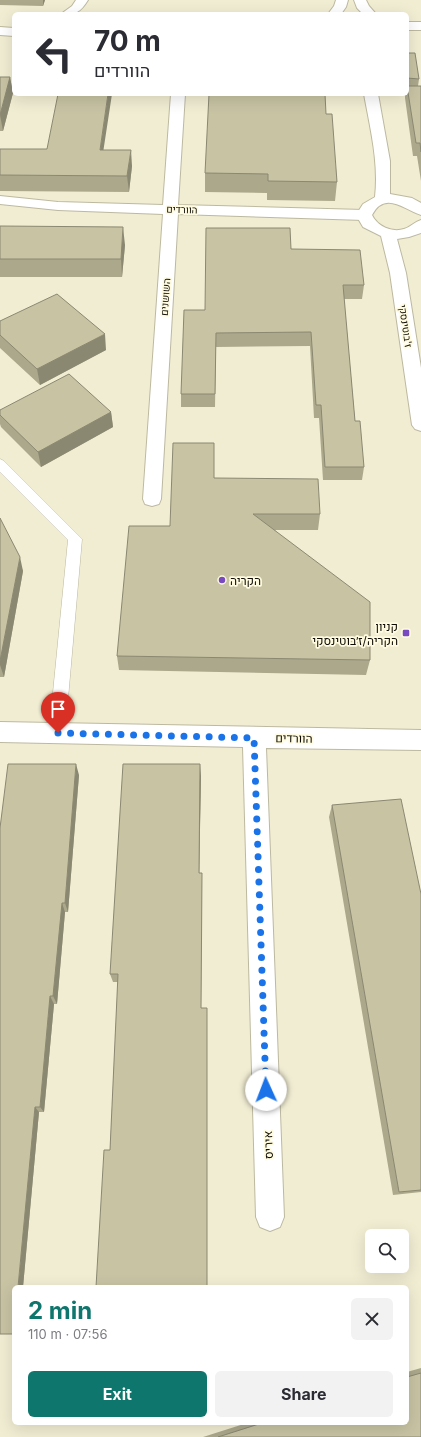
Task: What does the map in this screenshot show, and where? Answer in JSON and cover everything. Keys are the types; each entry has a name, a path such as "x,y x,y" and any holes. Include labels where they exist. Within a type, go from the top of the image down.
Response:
{"street":[{"path":"336,12 340,7 342,0"},
{"path":"360,0 363,8 368,12"},
{"path":"70,12 82,2 88,12"},
{"path":"0,24 12,24"},
{"path":"409,26 421,26"},
{"path":"0,32 12,32"},
{"path":"409,37 421,37"},
{"name":"השושנים","path":"152,499 178,96"},
{"path":"371,96 383,169 384,183 382,200"},
{"path":"383,169 387,180 402,200"},
{"name":"הוורדים","path":"0,200 58,206 364,215"},
{"path":"417,228 388,233 368,224 364,215 369,205 382,200 402,200 420,208"},
{"name":"ז'בוטינסקי","path":"398,274 403,243 417,228"},
{"name":"ז'בוטינסקי","path":"388,233 398,274 421,425"},
{"name":"הוורדים","path":"0,732 421,740"},
{"name":"איריס","path":"254,738 270,1217"}],"lane":[{"path":"0,464 75,539 58,733"}],"building":[{"path":"409,53 415,53 419,79 409,78"},
{"path":"0,77 10,77 0,115"},
{"path":"409,86 421,86 421,152 420,143 416,143 409,96"},
{"path":"58,96 108,96 100,150 131,150 127,176 0,175 0,149 47,149"},
{"path":"209,96 325,96 326,114 332,114 337,182 268,181 268,174 205,173"},
{"path":"0,226 123,227 121,259 0,259"},
{"path":"206,228 290,228 291,249 360,250 364,285 343,285 355,421 360,421 364,467 325,467 321,405 316,405 311,332 216,333 215,394 181,394 184,310 205,310"},
{"path":"57,294 105,334 37,369 0,335 0,321"},
{"path":"69,374 111,412 38,452 0,415 0,410"},
{"name":"הקריה","path":"173,443 214,443 214,478 318,479 320,514 253,514 370,602 370,660 117,656 129,526 170,526"},
{"path":"0,518 20,557 0,661"},
{"path":"8,764 76,764 65,903 62,903 53,996 50,996 40,1107 35,1107 18,1285 12,1285 12,1334 0,1334 0,828"},
{"path":"123,764 200,764 199,873 202,873 201,1008 207,1008 207,1285 96,1285 104,1150 110,1150 118,974 110,974"},
{"path":"401,799 421,894 421,1190 399,1192 332,805"},
{"path":"421,1373 421,1437 218,1437 256,1425 409,1425 409,1376"}],"place":[{"name":"הקריה","path":"222,580"},
{"name":"קניון הקריה/ז׳בוטינסקי","path":"406,633"}],"route":[{"path":"58,733 254,738 266,1090"}]}
